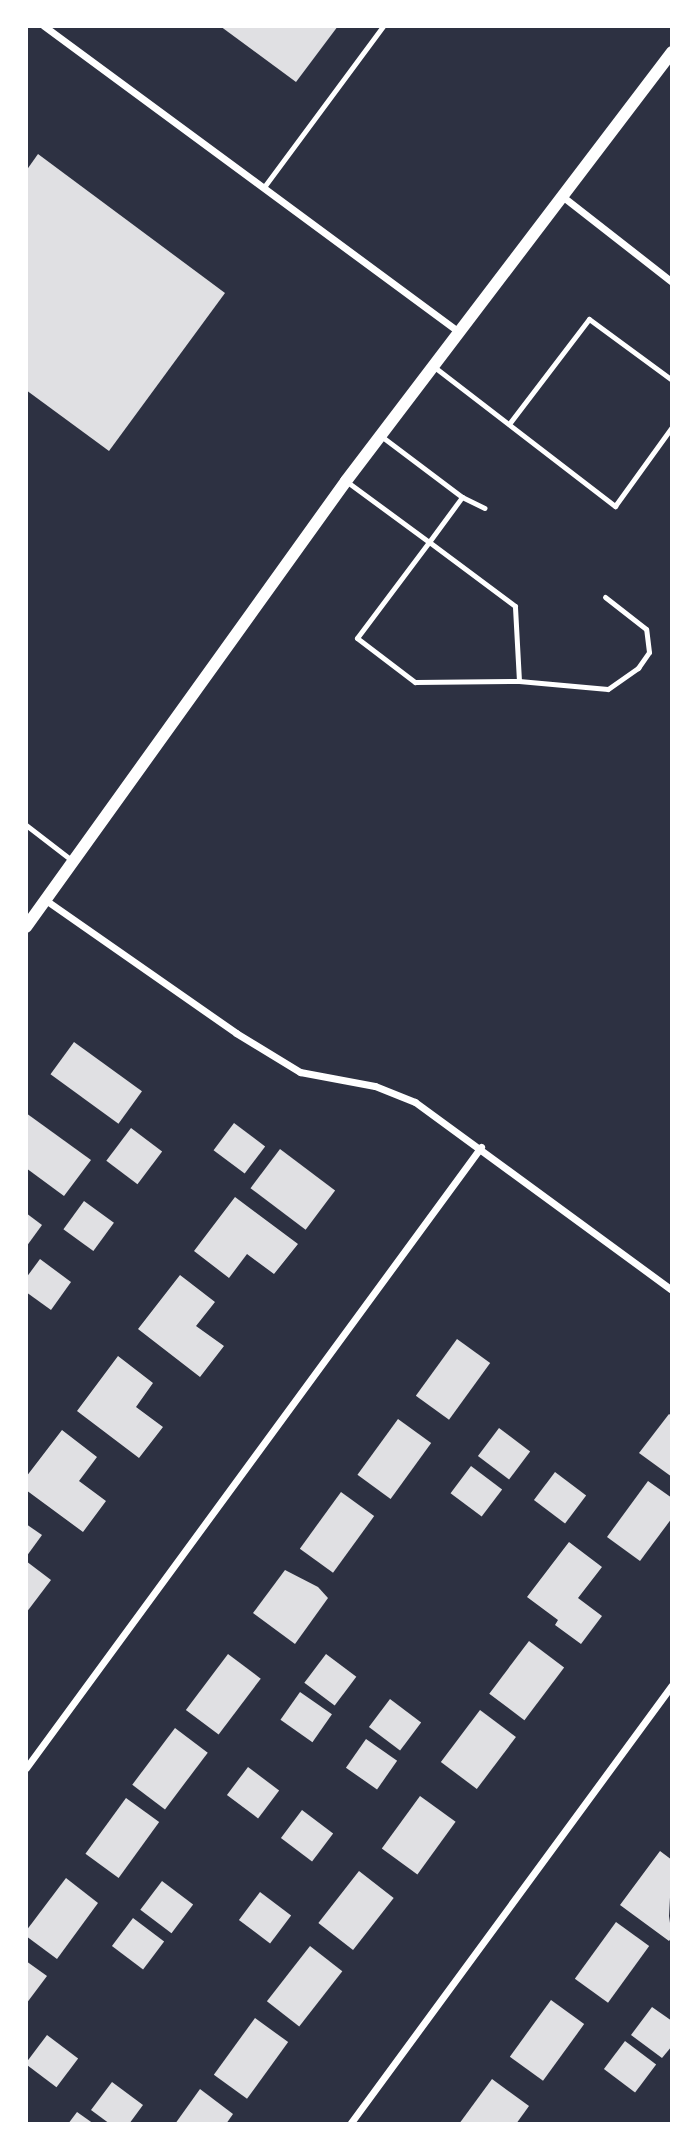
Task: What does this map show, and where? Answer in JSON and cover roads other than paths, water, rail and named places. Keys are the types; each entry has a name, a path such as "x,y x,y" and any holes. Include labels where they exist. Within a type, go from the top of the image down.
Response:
{"street":[{"path":"44,26 459,332"},
{"path":"26,927 346,481 672,52"},
{"path":"561,195 672,282"},
{"path":"47,901 236,1033 300,1072 375,1086 415,1102 481,1147 672,1290"},
{"path":"26,1768 481,1147"},
{"path":"350,2124 672,1685"}],"lane":[{"path":"264,187 383,26"},
{"path":"509,424 589,319 672,380"},
{"path":"433,366 615,506 672,427"},
{"path":"381,436 462,497 485,508"},
{"path":"346,481 515,606 519,681"},
{"path":"462,497 358,638 415,682 519,681 608,689 638,668 649,652 646,629 605,597"},
{"path":"26,825 74,862"}]}
